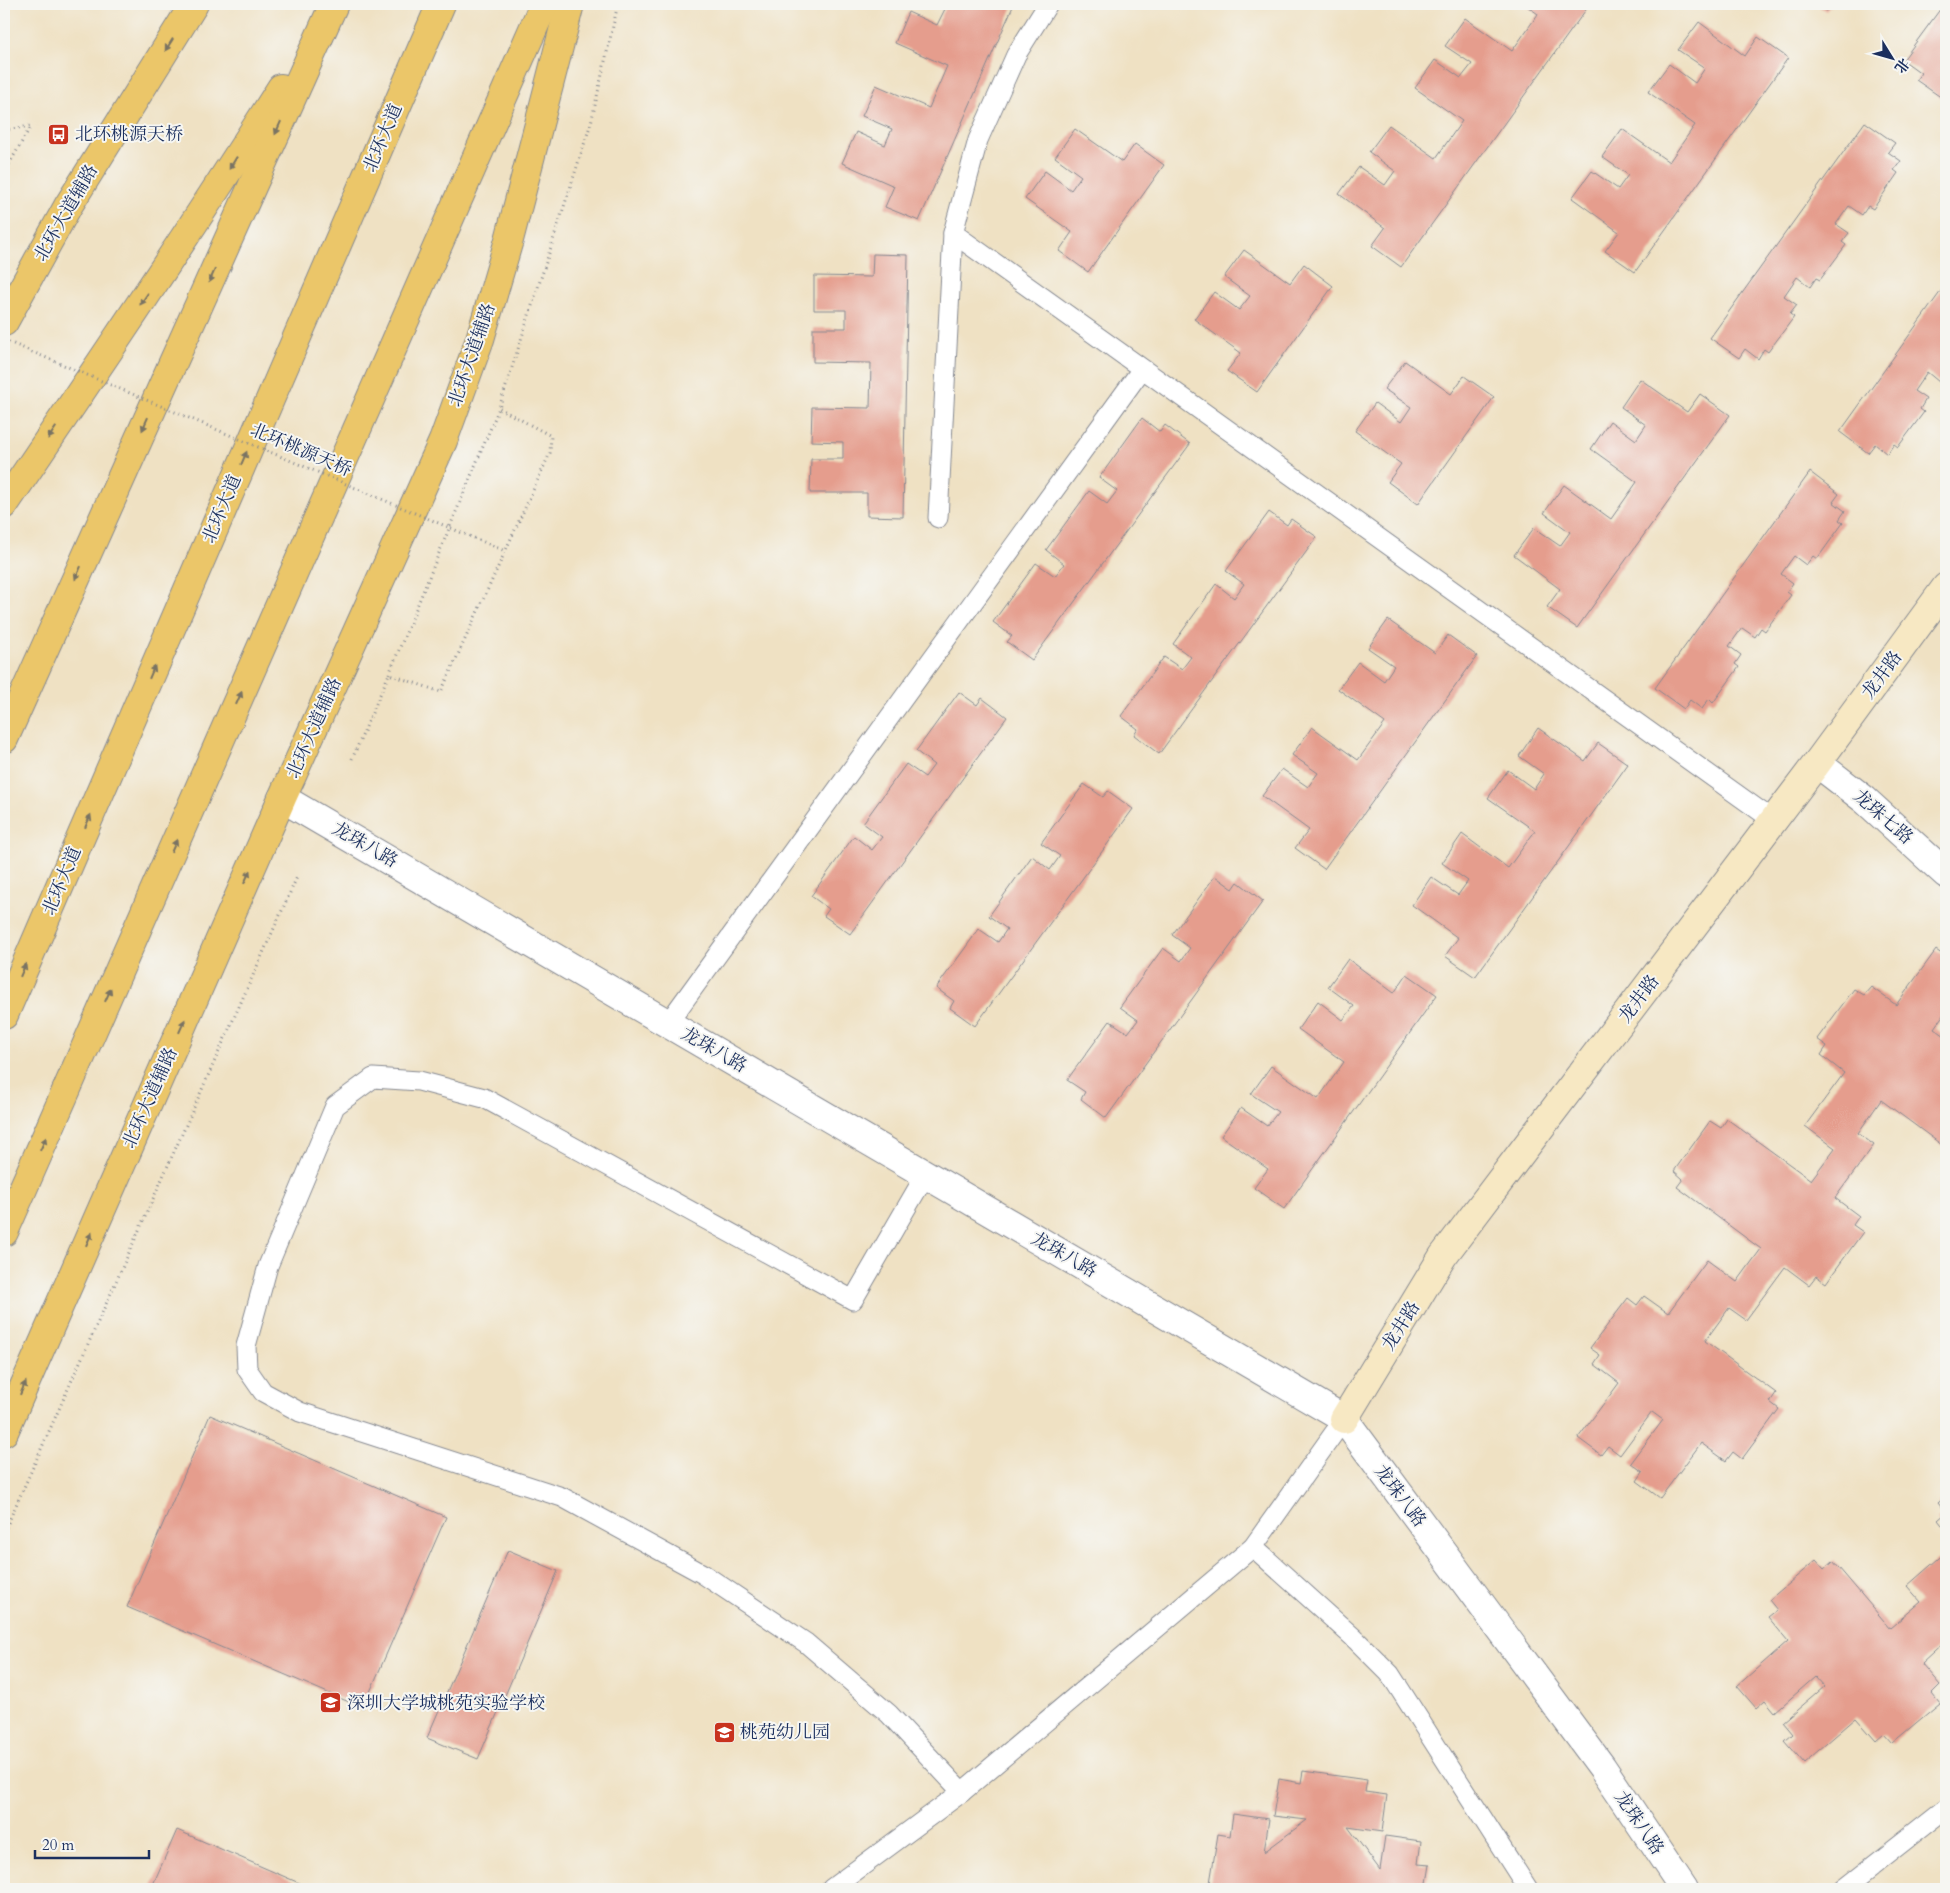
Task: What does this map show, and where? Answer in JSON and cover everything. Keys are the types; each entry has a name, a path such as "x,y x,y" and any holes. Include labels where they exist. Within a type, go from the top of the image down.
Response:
{"main road":[{"name":"北环大道辅路","path":"4,322 68,206 194,4"},
{"path":"4,505 213,195 334,4"},
{"path":"4,739 334,4"},
{"name":"北环大道","path":"4,1015 441,4"},
{"path":"4,1232 544,4"},
{"name":"北环大道辅路","path":"4,1432 282,798 443,441 480,339 509,240 570,4"}],"street":[{"name":"龙井路","path":"1344,1419 1444,1256 1774,821 1946,587"},
{"name":"龙珠七路","path":"1817,763 1865,800 1946,874"},
{"name":"龙珠八路","path":"282,798 1344,1419 1602,1767 1684,1889"}],"lane":[{"path":"938,518 953,233 978,140 1016,56 1048,4"},
{"path":"953,233 1774,821"},
{"path":"668,1023 1142,369"},
{"path":"926,1174 853,1300 484,1098 419,1081 373,1078 335,1106 268,1266 246,1346 247,1369 263,1392 300,1412 562,1497 703,1574 806,1643 889,1714 962,1792"},
{"path":"831,1889 962,1792 1253,1547 1344,1419"},
{"path":"1253,1547 1354,1637 1390,1674 1528,1889"},
{"path":"1844,1889 1946,1808"}],"path":[{"path":"352,759 499,408 591,123 618,4"},
{"path":"4,130 31,126 4,173"},
{"name":"北环桃源天桥","path":"4,340 506,551"},
{"path":"389,674 442,692 550,453 551,436 499,408"},
{"path":"4,1532 297,876"}],"building":[{"path":"932,4 1014,4 919,221 885,207 894,186 842,163 856,132 885,145 892,129 862,116 876,85 929,108 947,66 895,43 908,12 937,25 945,9"},
{"path":"1524,4 1590,4 1401,267 1372,246 1385,228 1339,194 1359,167 1385,185 1395,171 1369,152 1389,125 1436,158 1462,121 1415,88 1435,60 1461,78 1472,64 1445,46 1465,18 1512,51 1538,14"},
{"path":"1816,4 1831,4 1826,11"},
{"path":"1944,4 1946,4 1946,92 1942,98 1916,80 1921,73 1903,60"},
{"path":"1699,22 1745,56 1758,37 1788,58 1635,272 1605,251 1619,232 1572,198 1592,171 1618,189 1628,175 1602,157 1622,129 1669,162 1695,125 1648,92 1669,64 1695,83 1705,68 1678,50"},
{"path":"1865,122 1895,143 1888,152 1901,161 1894,170 1898,173 1873,209 1868,206 1862,215 1849,206 1836,224 1849,233 1842,242 1846,245 1820,280 1816,278 1810,287 1797,277 1784,296 1797,305 1790,314 1794,317 1768,352 1764,349 1758,359 1745,349 1739,358 1710,338"},
{"path":"1075,129 1122,162 1135,144 1164,165 1088,272 1059,251 1072,232 1025,199 1045,171 1071,190 1081,176 1055,157"},
{"path":"1244,250 1290,283 1304,264 1333,286 1257,392 1227,371 1241,353 1194,319 1214,292 1239,310 1250,296 1224,277"},
{"path":"873,254 908,255 903,517 867,516 867,493 810,493 811,459 843,459 843,442 811,441 812,407 870,408 871,363 813,362 813,328 846,328 846,310 814,310 814,276 872,277"},
{"path":"1946,284 1946,373 1939,382 1927,372 1914,391 1926,399 1920,409 1924,412 1898,447 1894,444 1887,454 1875,444 1868,453 1840,432"},
{"path":"1405,361 1451,394 1464,376 1494,397 1418,504 1388,482 1401,464 1355,431 1375,403 1401,422 1411,407 1384,389"},
{"path":"1640,379 1687,412 1700,394 1730,415 1577,628 1547,607 1560,589 1514,555 1534,528 1560,546 1570,532 1544,513 1564,485 1611,519 1637,482 1591,449 1610,421 1636,440 1646,425 1621,407"},
{"path":"1142,418 1160,432 1165,425 1190,444 1032,660 1007,642 1012,636 993,622 1036,563 1055,576 1064,564 1046,550 1089,491 1107,504 1117,491 1099,478"},
{"path":"1810,472 1839,494 1833,502 1845,511 1839,520 1843,523 1817,559 1813,556 1806,565 1794,556 1781,574 1793,583 1787,592 1791,595 1765,631 1761,628 1755,637 1742,628 1729,646 1741,655 1735,664 1739,667 1713,703 1709,699 1702,709 1690,700 1684,709 1655,688"},
{"path":"1269,512 1287,525 1291,519 1317,537 1159,754 1134,735 1138,729 1121,716 1164,657 1182,669 1191,657 1173,644 1216,584 1234,598 1244,584 1226,571"},
{"path":"1388,620 1435,653 1448,635 1477,656 1324,869 1295,848 1309,830 1262,796 1282,769 1308,787 1318,773 1292,755 1312,727 1358,760 1385,723 1338,689 1358,662 1384,681 1394,666 1368,648"},
{"path":"959,692 977,705 982,698 1007,717 850,934 824,916 829,909 811,896 854,836 872,850 882,837 863,823 906,764 925,777 934,765 916,751"},
{"path":"1538,728 1585,761 1598,743 1628,764 1475,977 1445,956 1458,938 1412,905 1431,877 1458,895 1468,881 1442,863 1462,834 1508,868 1535,831 1488,798 1508,770 1534,789 1544,774 1519,756"},
{"path":"1084,784 1103,797 1108,791 1133,809 975,1026 950,1008 954,1001 936,988 979,929 998,942 1007,929 989,916 1032,856 1050,870 1060,856 1041,843"},
{"path":"1215,876 1233,889 1238,882 1263,901 1106,1118 1081,1099 1085,1092 1067,1080 1110,1021 1128,1033 1138,1020 1120,1007 1163,948 1181,961 1190,948 1172,935"},
{"path":"1936,950 1946,957 1946,1011 1934,1028 1945,1036 1946,1034 1946,1148 1881,1100 1858,1133 1874,1145 1835,1198 1859,1216 1853,1225 1863,1232 1826,1283 1816,1276 1809,1285 1785,1267 1746,1320 1729,1308 1705,1341 1776,1393 1770,1402 1779,1409 1742,1459 1733,1452 1726,1461 1701,1443 1660,1498 1637,1481 1643,1472 1631,1463 1663,1420 1652,1412 1620,1455 1608,1446 1601,1455 1578,1438 1619,1383 1594,1364 1600,1355 1590,1348 1628,1298 1637,1305 1644,1296 1668,1313 1707,1260 1737,1282 1761,1249 1677,1187 1683,1179 1674,1171 1710,1121 1721,1128 1727,1119 1811,1180 1835,1148 1805,1126 1844,1073 1821,1055 1827,1046 1817,1039 1854,989 1864,995 1871,987 1896,1005"},
{"path":"1348,959 1394,993 1407,974 1437,995 1284,1209 1254,1188 1268,1169 1221,1136 1241,1108 1267,1126 1278,1112 1251,1094 1271,1066 1318,1099 1344,1062 1298,1029 1318,1001 1343,1020 1354,1006 1328,987"},
{"path":"210,1415 446,1517 363,1708 127,1607"},
{"path":"1946,1496 1946,1513 1938,1503"},
{"path":"1946,1513 1946,1530 1938,1520"},
{"path":"508,1550 558,1571 478,1759 427,1738"},
{"path":"1946,1552 1946,1640 1921,1663 1940,1685 1932,1693 1940,1703 1892,1743 1884,1734 1876,1741 1856,1718 1804,1763 1785,1741 1793,1734 1783,1722 1824,1687 1815,1677 1775,1712 1765,1700 1756,1708 1737,1686 1788,1641 1768,1617 1777,1610 1769,1600 1816,1560 1824,1569 1833,1561 1890,1628 1921,1602 1907,1586"},
{"path":"1303,1771 1367,1780 1365,1792 1387,1795 1382,1832 1348,1827 1380,1870 1385,1836 1421,1841 1418,1864 1430,1865 1426,1889 1209,1889 1218,1834 1230,1836 1233,1814 1269,1819 1264,1852 1307,1820 1273,1816 1279,1779 1301,1783"},
{"path":"177,1830 313,1889 151,1889"}],"place":[{"name":"北环桃源天桥","path":"59,134"},
{"name":"深圳大学城桃苑实验学校","path":"331,1703"},
{"name":"桃苑幼儿园","path":"724,1732"}]}
